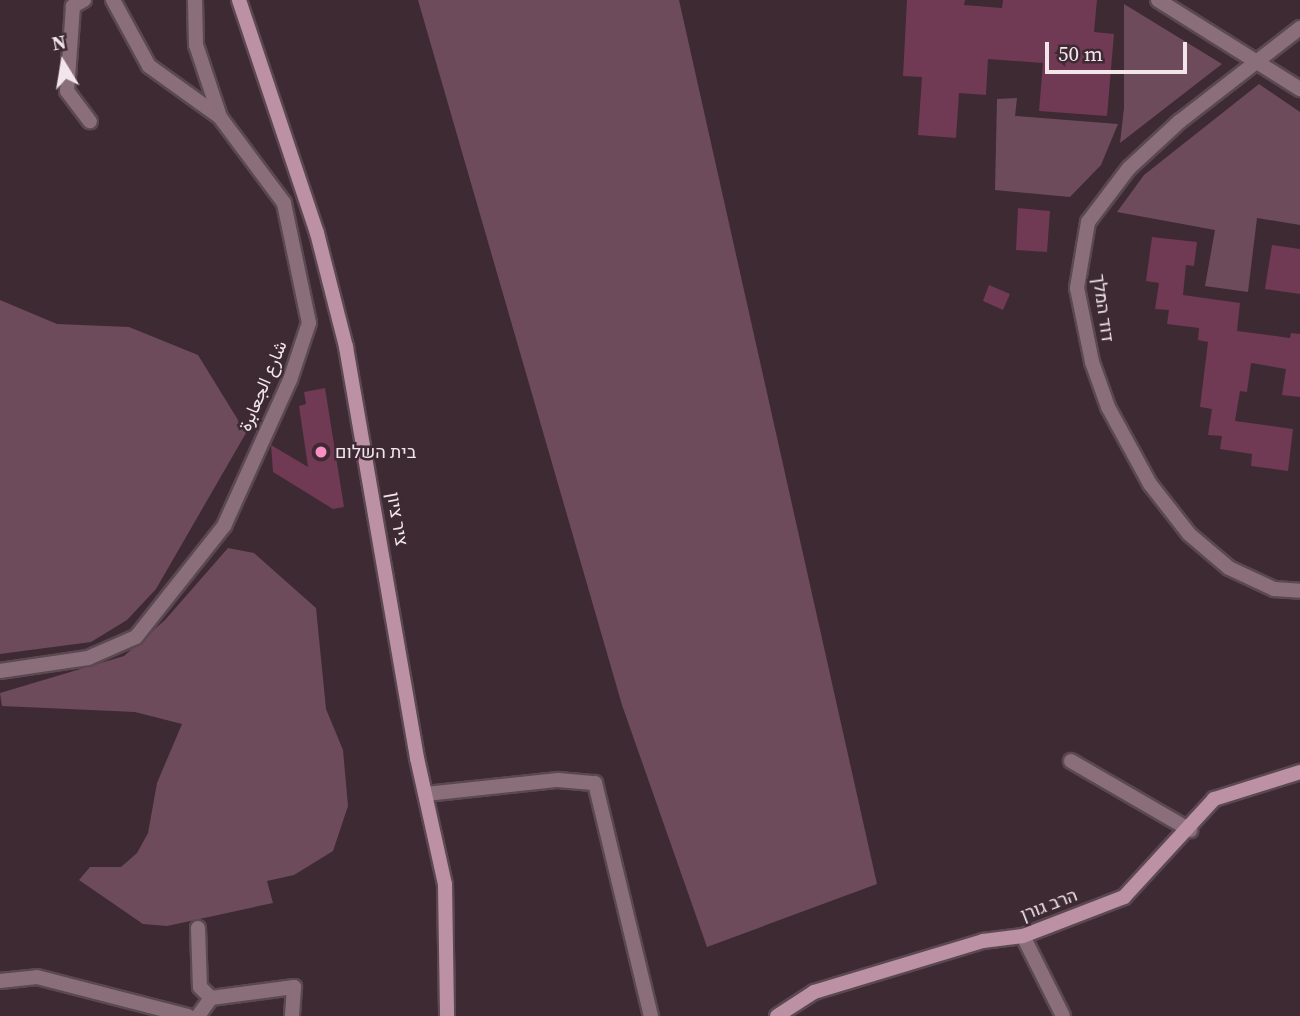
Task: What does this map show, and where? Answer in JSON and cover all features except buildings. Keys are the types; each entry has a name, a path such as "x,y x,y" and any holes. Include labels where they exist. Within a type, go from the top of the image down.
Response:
{"street":[{"path":"84,0 73,6 67,91 90,121"},
{"path":"113,0 149,66 220,117"},
{"name":"شارع الجعابرة","path":"0,671 88,658 136,637 224,526 290,380 310,323 284,203 220,117 196,45 195,0"},
{"name":"ציר ציון","path":"239,0 317,233 346,347 447,897 447,1016"},
{"path":"1158,0 1300,89"},
{"name":"דוד המלך","path":"1300,28 1162,137 1109,192 1088,222 1077,288 1092,362 1108,407 1150,484 1189,534 1229,568 1262,585 1300,591"},
{"path":"1071,761 1190,830"},
{"name":"הרב גורן","path":"777,1016 814,992 983,941 1023,936 1124,897 1190,830 1213,799 1300,772"},
{"path":"426,794 558,780 595,783 651,1016"},
{"path":"198,928 200,987 211,998"},
{"path":"1023,936 1063,1016"},
{"path":"0,981 37,977 188,1016"},
{"path":"198,1016 211,998 294,987 292,1016"}],"shaded area":[{"path":"418,0 679,0 877,884 707,947 622,705"},
{"path":"1124,4 1222,64 1120,143 1124,108"},
{"path":"1259,84 1300,112 1300,225 1257,218 1248,292 1205,286 1215,230 1117,212 1144,175"},
{"path":"1017,98 1015,116 1118,124 1101,165 1070,197 995,190 997,99"},
{"path":"0,300 57,324 129,327 198,355 246,433 156,589 127,620 91,642 0,654"},
{"path":"228,548 254,553 316,608 326,709 343,750 348,806 333,851 294,875 267,881 273,903 167,926 143,924 79,880 90,867 121,867 137,853 148,833 157,783 182,724 135,712 2,706 0,693 124,656 165,620"}],"place":[{"name":"בית השלום","path":"321,452"}]}
